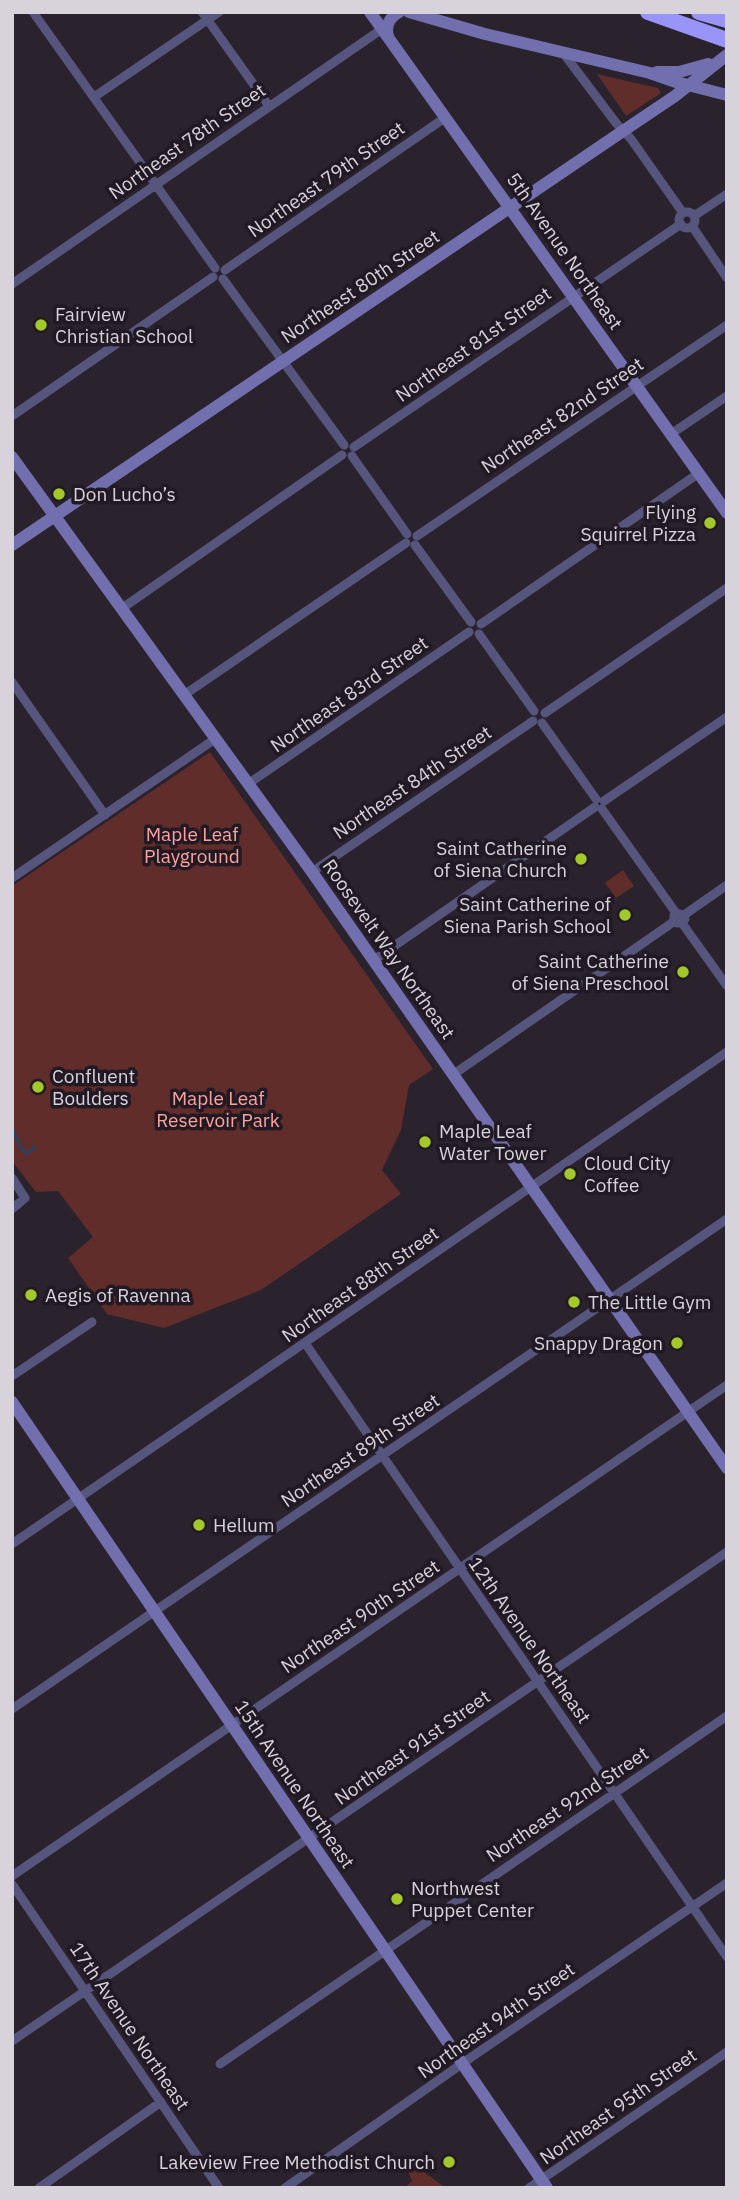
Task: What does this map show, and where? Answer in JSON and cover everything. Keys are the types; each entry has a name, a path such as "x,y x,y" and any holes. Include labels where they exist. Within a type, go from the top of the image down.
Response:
{"highway":[{"path":"648,12 727,40"},
{"path":"699,12 727,20"}],"main road":[{"name":"5th Avenue Northeast","path":"370,12 727,513"},
{"path":"385,32 389,21 399,12"},
{"path":"410,12 727,94"},
{"path":"650,73 694,69 727,55"},
{"path":"727,55 714,71 713,77 717,87 727,94"},
{"name":"Northeast 80th Street","path":"12,545 623,131 727,55"},
{"name":"Roosevelt Way Northeast","path":"12,457 312,872 727,1468"},
{"name":"15th Avenue Northeast","path":"12,1402 544,2184"}],"street":[{"path":"33,12 475,628 727,986"},
{"path":"94,97 205,16 219,12"},
{"path":"205,16 269,106"},
{"name":"Northeast 78th Street","path":"12,284 269,106 385,32"},
{"path":"564,54 631,139 683,213"},
{"name":"Northeast 79th Street","path":"12,416 446,117"},
{"path":"683,213 680,218 681,225 687,227 727,194"},
{"path":"683,213 689,212 727,278"},
{"name":"Northeast 81st Street","path":"121,609 573,296 681,225"},
{"name":"Northeast 82nd Street","path":"184,695 727,325"},
{"path":"671,434 727,396"},
{"name":"Northeast 83rd Street","path":"248,785 699,473"},
{"name":"Northeast 84th Street","path":"312,872 727,588"},
{"path":"12,682 104,815"},
{"path":"373,960 727,717"},
{"path":"12,878 215,739"},
{"path":"454,1074 727,885"},
{"name":"Northeast 88th Street","path":"12,1544 727,1052"},
{"path":"12,1178 25,1198 12,1209"},
{"name":"Northeast 89th Street","path":"12,1709 727,1219"},
{"path":"12,1376 92,1322"},
{"name":"12th Avenue Northeast","path":"305,1343 727,1957"},
{"name":"Northeast 90th Street","path":"12,1879 232,1724 727,1385"},
{"name":"Northeast 91st Street","path":"12,2042 727,1552"},
{"name":"Northeast 92nd Street","path":"220,2064 727,1716"},
{"name":"17th Avenue Northeast","path":"12,1879 85,1992 219,2188"},
{"name":"Northeast 94th Street","path":"285,2188 727,1883"},
{"name":"Northeast 95th Street","path":"529,2188 544,2184 727,2052"},
{"path":"38,2188 161,2102"}],"green space":[{"path":"597,74 658,88 661,93 626,116"},
{"name":"Maple Leaf Reservoir Park","path":"210,752 433,1069 409,1085 401,1130 382,1170 401,1194 261,1290 164,1328 107,1314 68,1258 93,1237 58,1191 36,1192 12,1161 12,886"},
{"path":"623,870 634,886 616,898 605,883"},
{"path":"405,2165 424,2172 446,2188 404,2188 412,2181"}],"waterway":[{"path":"12,1126 24,1152 28,1153 34,1147"}],"place":[{"name":"Fairview Christian School","path":"41,325"},
{"name":"Don Lucho’s","path":"59,494"},
{"name":"Flying Squirrel Pizza","path":"710,523"},
{"name":"Saint Catherine of Siena Church","path":"581,859"},
{"name":"Saint Catherine of Siena Parish School","path":"625,915"},
{"name":"Saint Catherine of Siena Preschool","path":"683,972"},
{"name":"Confluent Boulders","path":"38,1087"},
{"name":"Maple Leaf Water Tower","path":"425,1142"},
{"name":"Cloud City Coffee","path":"570,1174"},
{"name":"Aegis of Ravenna","path":"31,1295"},
{"name":"The Little Gym","path":"574,1302"},
{"name":"Snappy Dragon","path":"677,1343"},
{"name":"Hellum","path":"199,1525"},
{"name":"Northwest Puppet Center","path":"397,1899"},
{"name":"Lakeview Free Methodist Church","path":"449,2162"}],"park label":[{"name":"Maple Leaf Playground","path":"192,845"}]}
